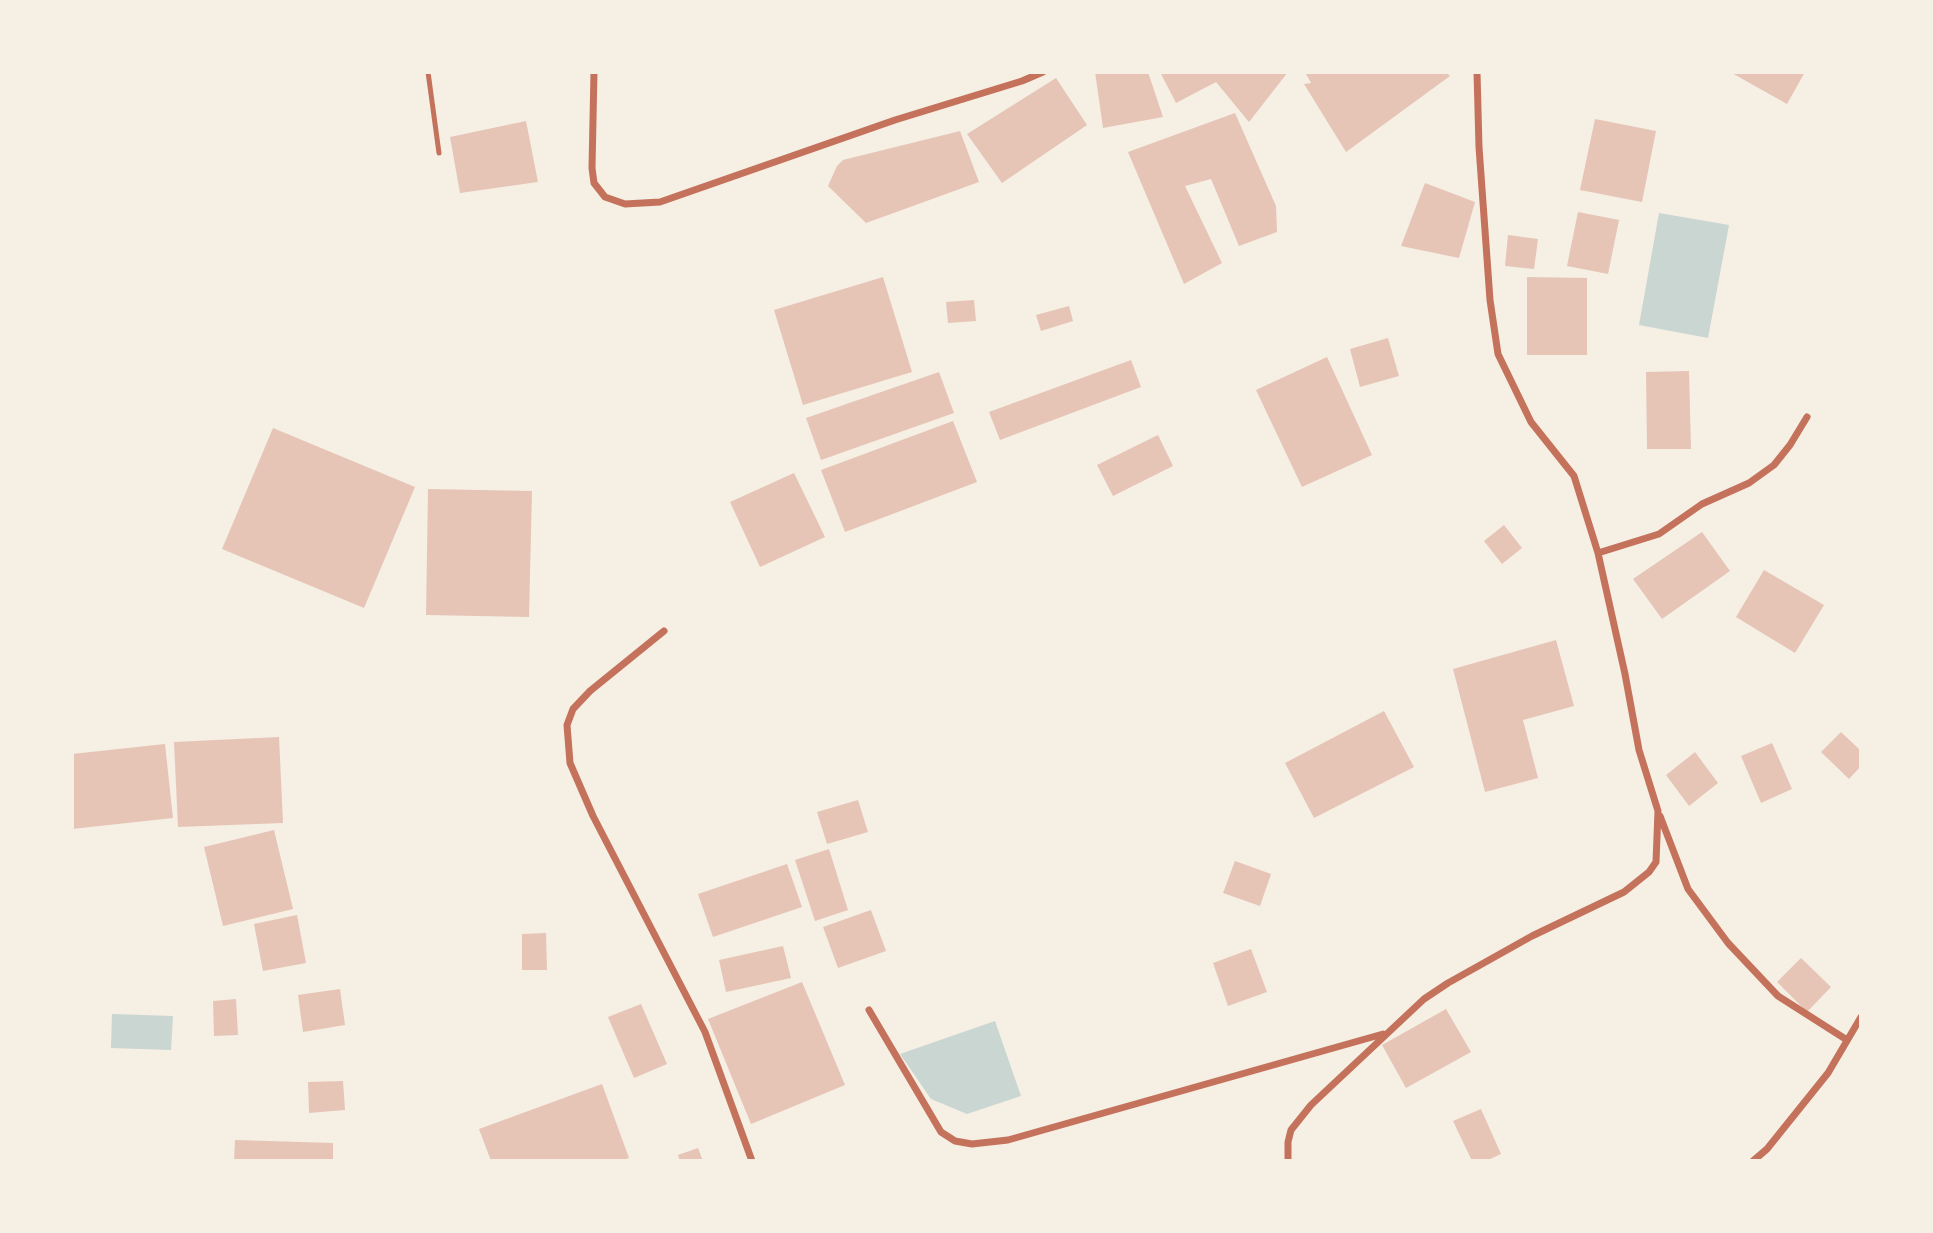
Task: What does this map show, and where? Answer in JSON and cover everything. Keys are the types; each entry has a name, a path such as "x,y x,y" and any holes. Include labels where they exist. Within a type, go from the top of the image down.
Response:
{"street":[{"path":"594,72 594,183 605,197 625,204 660,202 895,120 1043,72"},
{"path":"1477,72 1479,146 1490,300 1498,354 1531,422 1574,476 1598,553 1639,750 1658,811 1688,889 1728,943 1778,996 1847,1040"},
{"path":"1598,553 1659,534 1702,504 1749,483 1774,465 1807,416"},
{"path":"664,631 590,691 573,709 567,725 570,763 593,816 705,1032 752,1161"},
{"path":"1288,1161 1287,1142 1291,1130 1311,1105 1424,999 1532,936 1624,892 1649,872 1656,862 1658,811"},
{"path":"869,1010 941,1132 955,1141 972,1144 1008,1140 1387,1033"},
{"path":"1753,1161 1767,1149 1828,1073 1861,1017"}],"lane":[{"path":"428,72 439,153"}],"shaded area":[{"path":"1659,213 1729,225 1708,338 1639,325"},
{"path":"112,1014 173,1016 171,1050 111,1048"},
{"path":"995,1021 1021,1096 967,1114 931,1099 900,1054"}],"building":[{"path":"1095,72 1148,72 1163,117 1103,128"},
{"path":"1160,72 1288,72 1249,122 1216,82 1176,103"},
{"path":"1305,72 1446,72 1450,76 1346,152 1304,84 1311,83"},
{"path":"1730,72 1805,72 1787,104"},
{"path":"1056,78 1087,125 1002,183 967,134"},
{"path":"1235,113 1276,206 1277,232 1239,246 1211,179 1185,186 1222,263 1184,284 1128,152"},
{"path":"1595,119 1656,131 1642,202 1580,190"},
{"path":"526,121 538,182 460,193 450,137"},
{"path":"960,131 979,182 866,223 828,186 837,166 843,160"},
{"path":"1425,183 1475,202 1459,258 1401,246"},
{"path":"1578,212 1619,220 1608,274 1567,266"},
{"path":"1508,235 1538,239 1534,269 1505,266"},
{"path":"883,277 912,372 803,405 774,310"},
{"path":"1527,277 1587,278 1587,355 1527,355"},
{"path":"974,300 976,321 948,323 946,302"},
{"path":"1069,306 1073,321 1041,331 1036,315"},
{"path":"1388,338 1399,376 1360,387 1350,349"},
{"path":"1327,357 1372,455 1302,487 1256,390"},
{"path":"1131,360 1141,387 1000,440 989,412"},
{"path":"1689,371 1691,449 1647,449 1646,372"},
{"path":"939,372 954,413 821,460 806,418"},
{"path":"953,421 977,482 845,532 821,470"},
{"path":"273,428 415,487 364,608 222,549"},
{"path":"1158,435 1173,466 1113,496 1097,465"},
{"path":"794,473 825,537 760,567 730,502"},
{"path":"428,489 532,491 529,617 426,615"},
{"path":"1504,525 1522,548 1502,564 1484,541"},
{"path":"1702,532 1730,571 1662,619 1633,579"},
{"path":"1764,570 1824,605 1795,653 1736,617"},
{"path":"1556,640 1574,706 1523,720 1538,778 1485,792 1453,669"},
{"path":"1384,711 1414,767 1314,818 1285,763"},
{"path":"1841,732 1861,751 1861,766 1849,779 1821,752"},
{"path":"279,737 283,823 178,827 174,742"},
{"path":"1772,743 1792,789 1761,803 1741,756"},
{"path":"165,744 173,818 72,829 72,754"},
{"path":"1695,752 1718,783 1689,806 1666,775"},
{"path":"858,800 868,832 827,844 817,812"},
{"path":"274,830 293,909 223,926 204,847"},
{"path":"829,849 848,910 815,921 795,860"},
{"path":"1235,861 1271,874 1260,906 1223,893"},
{"path":"787,864 802,907 713,937 698,894"},
{"path":"871,910 886,951 838,968 823,927"},
{"path":"297,915 306,963 263,971 254,924"},
{"path":"546,933 547,970 522,970 522,934"},
{"path":"783,946 791,978 726,992 719,960"},
{"path":"1251,949 1267,992 1228,1006 1213,963"},
{"path":"1801,958 1831,987 1807,1012 1777,982"},
{"path":"802,982 845,1085 751,1124 708,1019"},
{"path":"340,989 345,1025 303,1032 298,995"},
{"path":"236,999 238,1035 214,1036 213,1001"},
{"path":"641,1004 667,1064 634,1078 608,1017"},
{"path":"1446,1009 1471,1052 1406,1088 1382,1045"},
{"path":"343,1081 345,1110 309,1113 308,1082"},
{"path":"602,1084 629,1158 620,1161 491,1161 479,1129"},
{"path":"1481,1109 1501,1154 1486,1161 1472,1161 1453,1121"},
{"path":"235,1140 333,1143 333,1161 234,1161"},
{"path":"698,1148 703,1161 680,1161 678,1155"}]}
